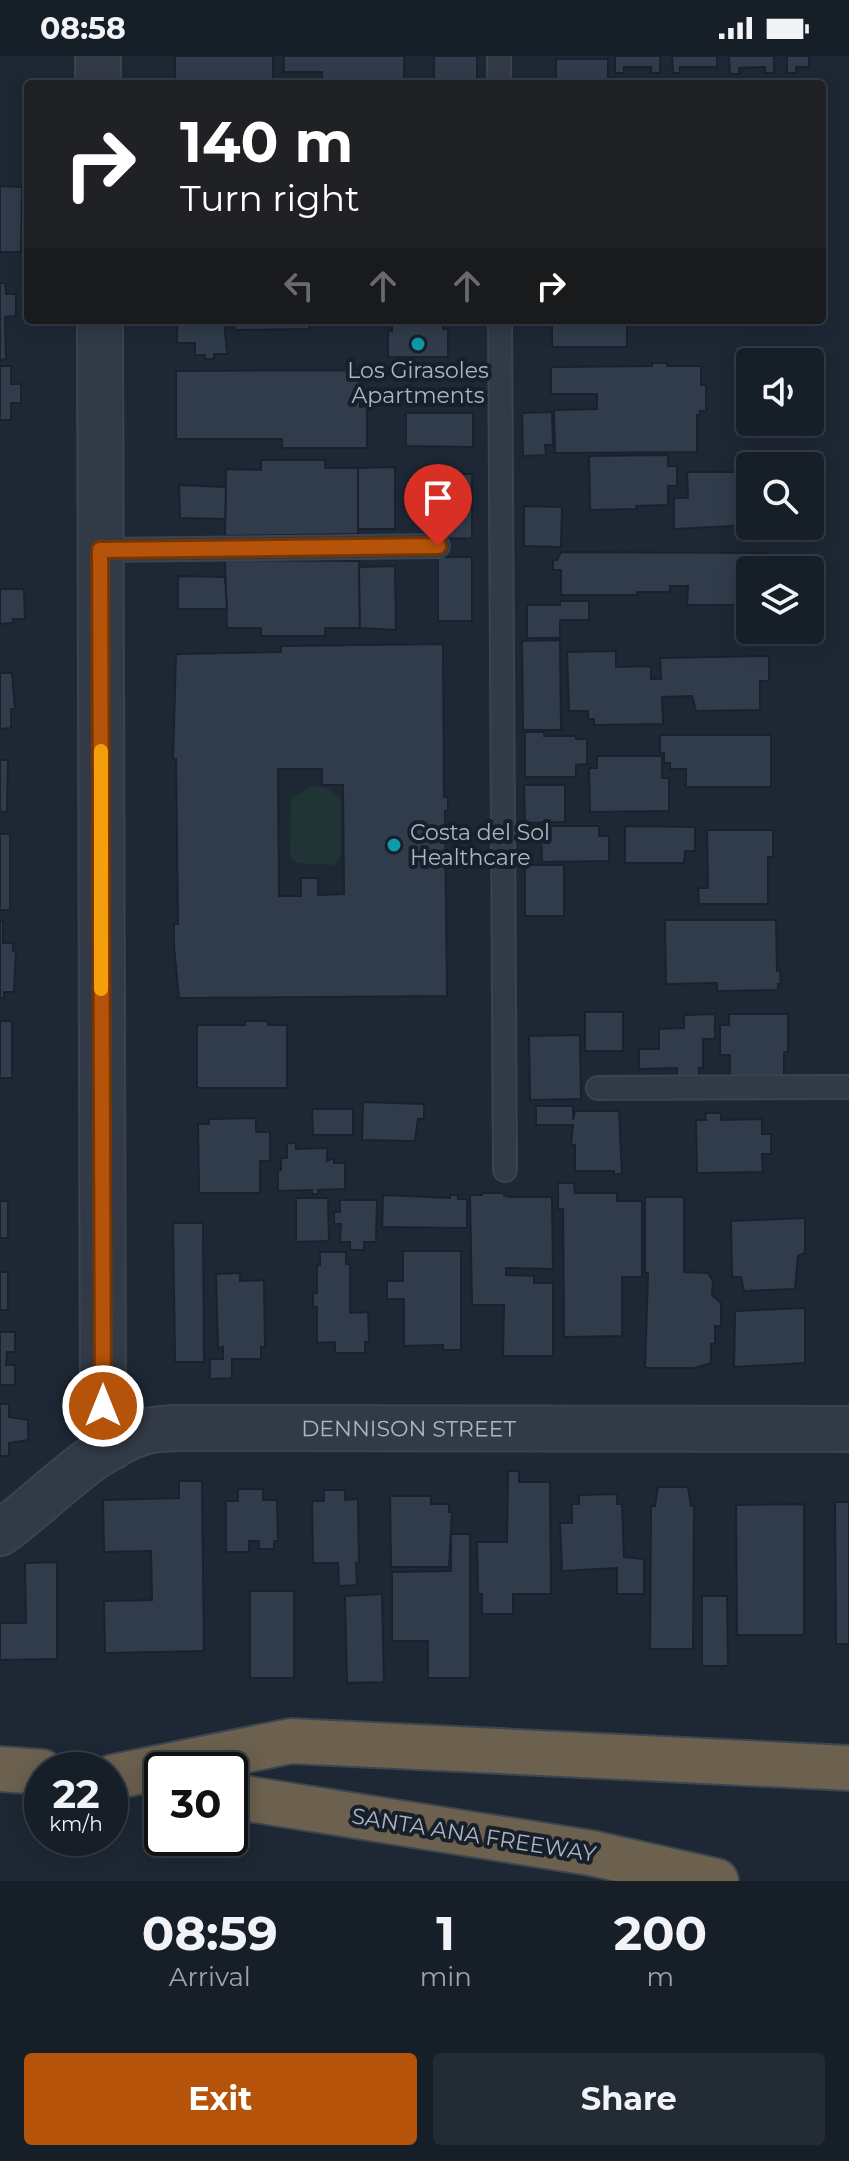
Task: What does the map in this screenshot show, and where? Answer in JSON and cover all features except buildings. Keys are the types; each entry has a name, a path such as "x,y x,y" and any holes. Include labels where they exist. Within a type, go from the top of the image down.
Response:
{"highway":[{"path":"128,1774 291,1741 849,1768"},
{"path":"0,1769 24,1771"},
{"name":"SANTA ANA FREEWAY","path":"248,1799 591,1853 716,1881"}],"street":[{"path":"98,56 98,80"},
{"path":"100,324 103,1406 112,1447"},
{"name":"DENNISON STREET","path":"0,1533 77,1470 112,1447 143,1432 175,1428 849,1429"}],"lane":[{"path":"499,56 499,80"},
{"path":"499,324 489,378 505,1170"},
{"path":"100,550 438,546"},
{"path":"598,1088 849,1087"}],"green space":[{"path":"310,787 325,787 341,799 341,856 334,865 297,863 290,857 291,799"}],"slow traffic":[{"path":"101,751 101,989"}],"place":[{"name":"Los Girasoles Apartments","path":"418,344"},
{"name":"Costa del Sol Healthcare","path":"394,845"}],"route":[{"path":"103,1406 100,550 438,546"}]}
